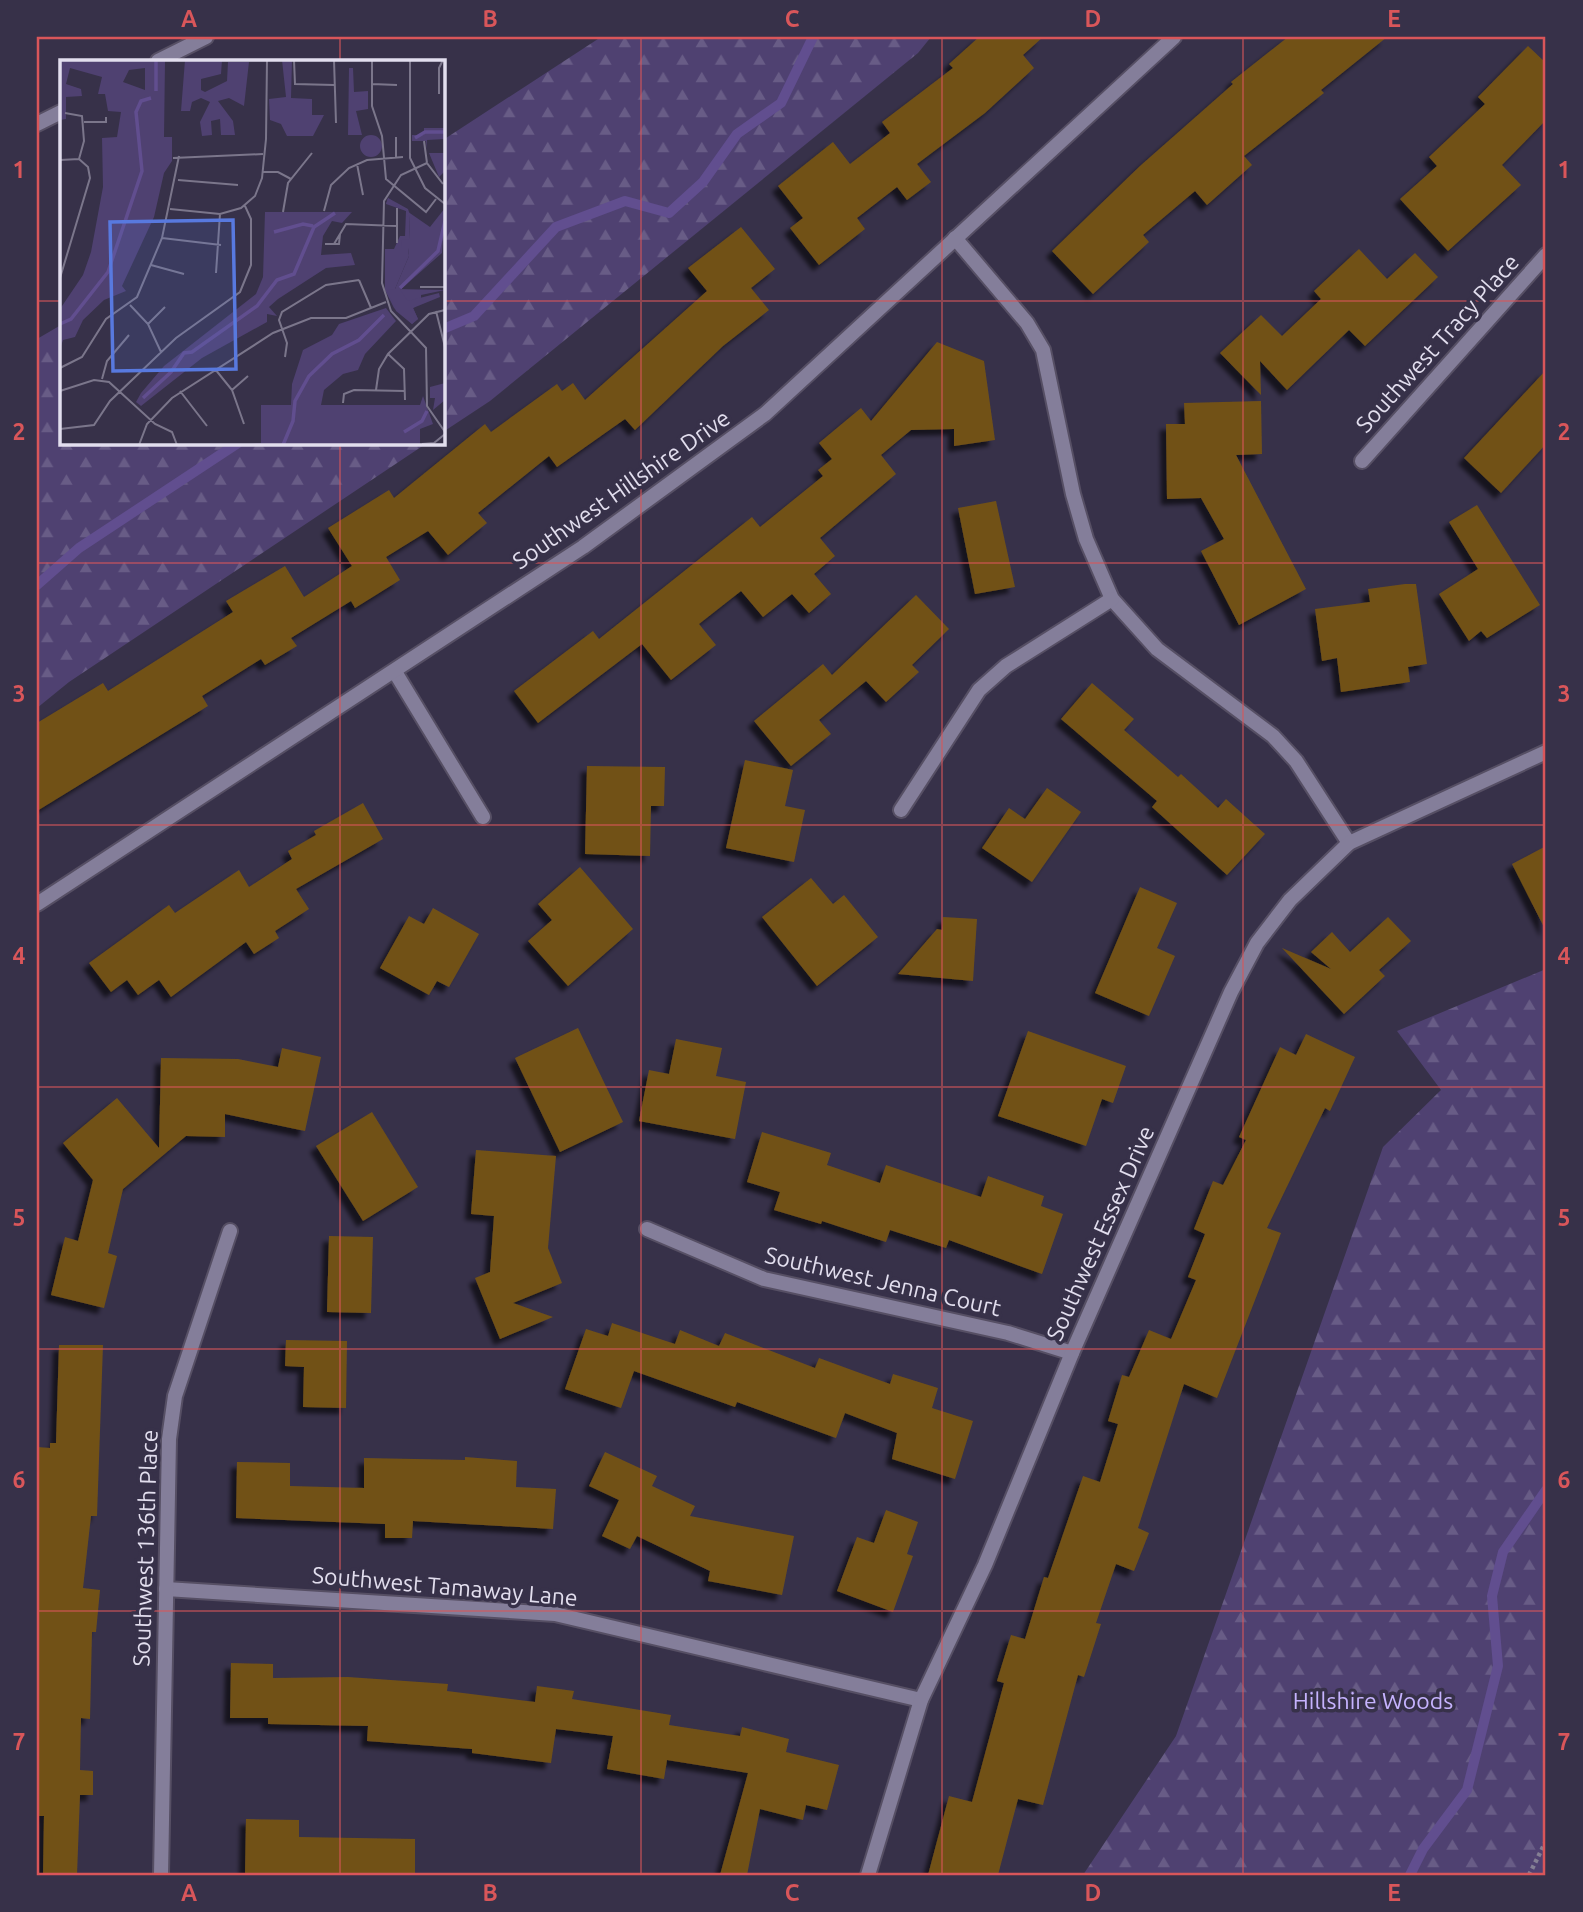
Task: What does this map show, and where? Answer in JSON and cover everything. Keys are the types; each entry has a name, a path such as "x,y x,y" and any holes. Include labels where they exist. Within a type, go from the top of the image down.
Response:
{"street":[{"path":"160,60 206,37"},
{"name":"Southwest Hillshire Drive","path":"37,904 583,547 765,414 1174,37"},
{"path":"37,124 60,112"},
{"path":"955,239 1027,323 1043,350 1073,494 1086,539 1112,599 1157,649 1273,736 1297,761 1349,843"},
{"name":"Southwest Tracy Place","path":"1362,461 1546,255"},
{"path":"901,810 979,690 1006,666 1112,599"},
{"path":"395,672 483,817"},
{"name":"Southwest Essex Drive","path":"868,1875 921,1700 985,1565 1072,1353 1231,992 1257,943 1290,900 1349,843 1546,752"},
{"name":"Southwest Jenna Court","path":"647,1229 764,1279 1008,1333 1072,1353"},
{"name":"Southwest 136th Place","path":"161,1875 169,1439 175,1396 230,1231"},
{"name":"Southwest Tamaway Lane","path":"166,1590 555,1614 921,1700"}],"path":[{"path":"1529,1875 1546,1841"}],"green space":[{"path":"601,37 931,37 918,53 490,401 444,431 444,139"},
{"path":"60,326 60,444 426,444 69,682 37,708 37,339"},
{"name":"Hillshire Woods","path":"1546,969 1546,1875 1083,1875 1176,1736 1383,1147 1441,1090 1397,1031"}],"building":[{"path":"979,37 1043,37 1023,55 1034,68 985,113 917,164 931,182 907,200 897,187 857,218 865,229 819,265 790,228 803,218 778,186 833,142 850,164 890,133 882,122 953,68 949,64"},
{"path":"1288,37 1387,37 1321,90 1324,93 1244,156 1252,165 1207,205 1195,191 1143,235 1149,242 1093,294 1052,251 1140,166 1233,84 1231,82"},
{"path":"1528,46 1546,63 1546,120 1502,165 1521,185 1448,251 1400,199 1437,166 1429,157 1485,104 1478,97"},
{"path":"741,227 775,269 751,288 769,310 723,346 635,430 625,419 557,467 549,456 478,513 487,523 448,555 428,531 386,557 400,580 355,608 351,601 291,638 297,646 265,665 261,659 202,696 208,706 37,811 37,723 103,683 108,691 233,612 226,601 285,566 304,597 352,566 328,528 389,490 394,498 485,424 491,432 557,384 562,391 573,383 585,400 707,291 688,268"},
{"path":"1359,249 1387,279 1415,253 1438,277 1365,346 1349,330 1287,390 1260,361 1261,395 1220,353 1261,315 1282,336 1321,299 1314,291"},
{"path":"937,342 984,361 995,440 954,446 954,429 911,430 881,455 896,474 820,538 835,556 814,574 831,594 809,613 792,594 763,617 741,591 699,624 716,645 671,680 642,644 538,723 514,691 593,631 599,639 752,517 760,527 823,476 818,470 832,459 819,443 861,408 871,421"},
{"path":"1546,370 1546,444 1501,493 1464,458"},
{"path":"1261,401 1262,454 1236,455 1306,589 1239,625 1201,551 1224,539 1201,498 1167,499 1166,424 1185,424 1184,403"},
{"path":"996,501 1015,587 975,594 958,508"},
{"path":"1477,505 1540,605 1487,638 1481,631 1469,641 1439,594 1478,569 1449,522"},
{"path":"1416,584 1427,664 1408,667 1410,682 1341,692 1337,658 1322,661 1315,609 1370,602 1368,589"},
{"path":"916,595 949,629 912,665 919,672 886,702 866,681 819,720 831,734 791,766 754,721 823,664 832,675"},
{"path":"1092,683 1134,719 1124,730 1178,777 1181,774 1218,808 1226,799 1265,834 1227,875 1152,807 1157,801 1061,719"},
{"path":"745,760 793,770 785,806 805,810 794,862 726,848"},
{"path":"587,766 665,767 664,806 651,806 650,856 585,854"},
{"path":"1047,788 1081,812 1032,882 982,848 1009,808 1025,819"},
{"path":"363,803 383,839 296,889 309,909 275,931 279,938 254,954 246,942 171,997 159,980 138,995 127,980 111,992 89,963 169,905 175,913 239,870 249,887 292,859 288,851 316,835 314,831"},
{"path":"1546,846 1546,931 1512,864"},
{"path":"580,867 633,929 568,986 528,941 552,920 538,904"},
{"path":"811,878 833,904 844,895 878,937 817,986 762,917"},
{"path":"1140,887 1177,903 1157,948 1175,956 1149,1016 1095,993"},
{"path":"433,908 479,934 449,987 437,981 429,995 380,968 409,916 424,924"},
{"path":"943,917 977,919 973,981 898,974 937,929 942,930"},
{"path":"1388,917 1411,941 1379,970 1385,976 1344,1014 1282,948 1331,969 1311,952 1332,932 1350,952"},
{"path":"578,1028 623,1122 560,1152 515,1058"},
{"path":"1028,1031 1126,1066 1113,1103 1102,1099 1086,1146 998,1116"},
{"path":"1306,1034 1355,1057 1330,1111 1325,1108 1267,1228 1281,1233 1217,1398 1184,1384 1138,1528 1149,1533 1134,1571 1116,1564 1096,1623 1101,1624 1084,1677 1078,1675 1043,1805 1018,1799 998,1875 928,1875 949,1796 972,1802 1004,1683 997,1681 1011,1635 1025,1639 1044,1577 1048,1578 1083,1476 1100,1482 1118,1424 1108,1421 1122,1375 1129,1377 1149,1330 1171,1339 1196,1280 1188,1277 1205,1234 1194,1229 1213,1181 1223,1185 1246,1140 1239,1137 1280,1047 1296,1055"},
{"path":"676,1039 722,1048 716,1076 746,1082 735,1139 639,1121 649,1070 669,1074"},
{"path":"282,1048 321,1057 305,1131 225,1114 225,1137 186,1136 123,1189 108,1253 117,1256 104,1308 51,1295 65,1237 78,1241 93,1180 63,1143 117,1098 159,1148 161,1058 238,1059 278,1067"},
{"path":"372,1112 418,1187 363,1221 316,1146"},
{"path":"762,1132 831,1153 827,1165 880,1183 886,1165 981,1197 988,1176 1044,1196 1041,1206 1063,1214 1042,1274 949,1240 946,1248 890,1230 886,1242 822,1221 821,1224 774,1210 780,1192 747,1182"},
{"path":"476,1150 556,1156 548,1248 562,1283 513,1303 553,1317 500,1339 475,1278 490,1272 494,1216 471,1214"},
{"path":"329,1236 373,1237 371,1313 327,1312"},
{"path":"612,1323 675,1344 680,1330 719,1346 725,1333 815,1368 819,1358 890,1384 893,1374 938,1388 932,1408 973,1421 955,1479 892,1459 897,1433 845,1413 836,1438 737,1402 735,1407 634,1371 621,1408 565,1389 586,1329 608,1336"},
{"path":"286,1340 347,1341 346,1408 303,1407 304,1367 285,1366"},
{"path":"59,1345 103,1345 97,1516 91,1516 83,1588 100,1590 96,1632 92,1632 90,1719 81,1718 80,1770 93,1771 93,1795 80,1795 77,1875 43,1875 44,1816 37,1816 37,1447 50,1448 50,1443 56,1443"},
{"path":"605,1452 657,1476 652,1486 695,1506 690,1516 794,1536 782,1595 708,1581 710,1571 637,1536 630,1549 602,1536 619,1500 589,1486"},
{"path":"465,1457 517,1461 516,1487 556,1489 553,1529 413,1521 412,1538 385,1538 385,1524 236,1518 237,1462 290,1463 290,1486 364,1488 364,1458 465,1460"},
{"path":"886,1510 918,1522 907,1554 913,1556 893,1612 837,1591 857,1537 874,1543"},
{"path":"231,1663 273,1664 273,1678 348,1677 448,1684 447,1691 535,1702 537,1686 574,1691 572,1699 671,1715 669,1725 740,1736 742,1727 789,1739 786,1752 839,1765 827,1810 806,1805 803,1820 760,1809 747,1875 720,1875 748,1773 667,1760 664,1779 607,1769 613,1736 556,1729 551,1763 472,1753 472,1749 367,1741 368,1726 268,1724 268,1718 230,1718"},
{"path":"246,1819 299,1820 299,1837 415,1839 415,1875 245,1874"}],"waterway":[{"path":"444,329 474,316 556,227 625,201 669,213 703,182 737,134 781,103 813,37"},
{"path":"37,585 79,548 236,444"},
{"path":"1410,1875 1423,1849 1467,1790 1498,1666 1492,1596 1503,1552 1546,1490"}]}
